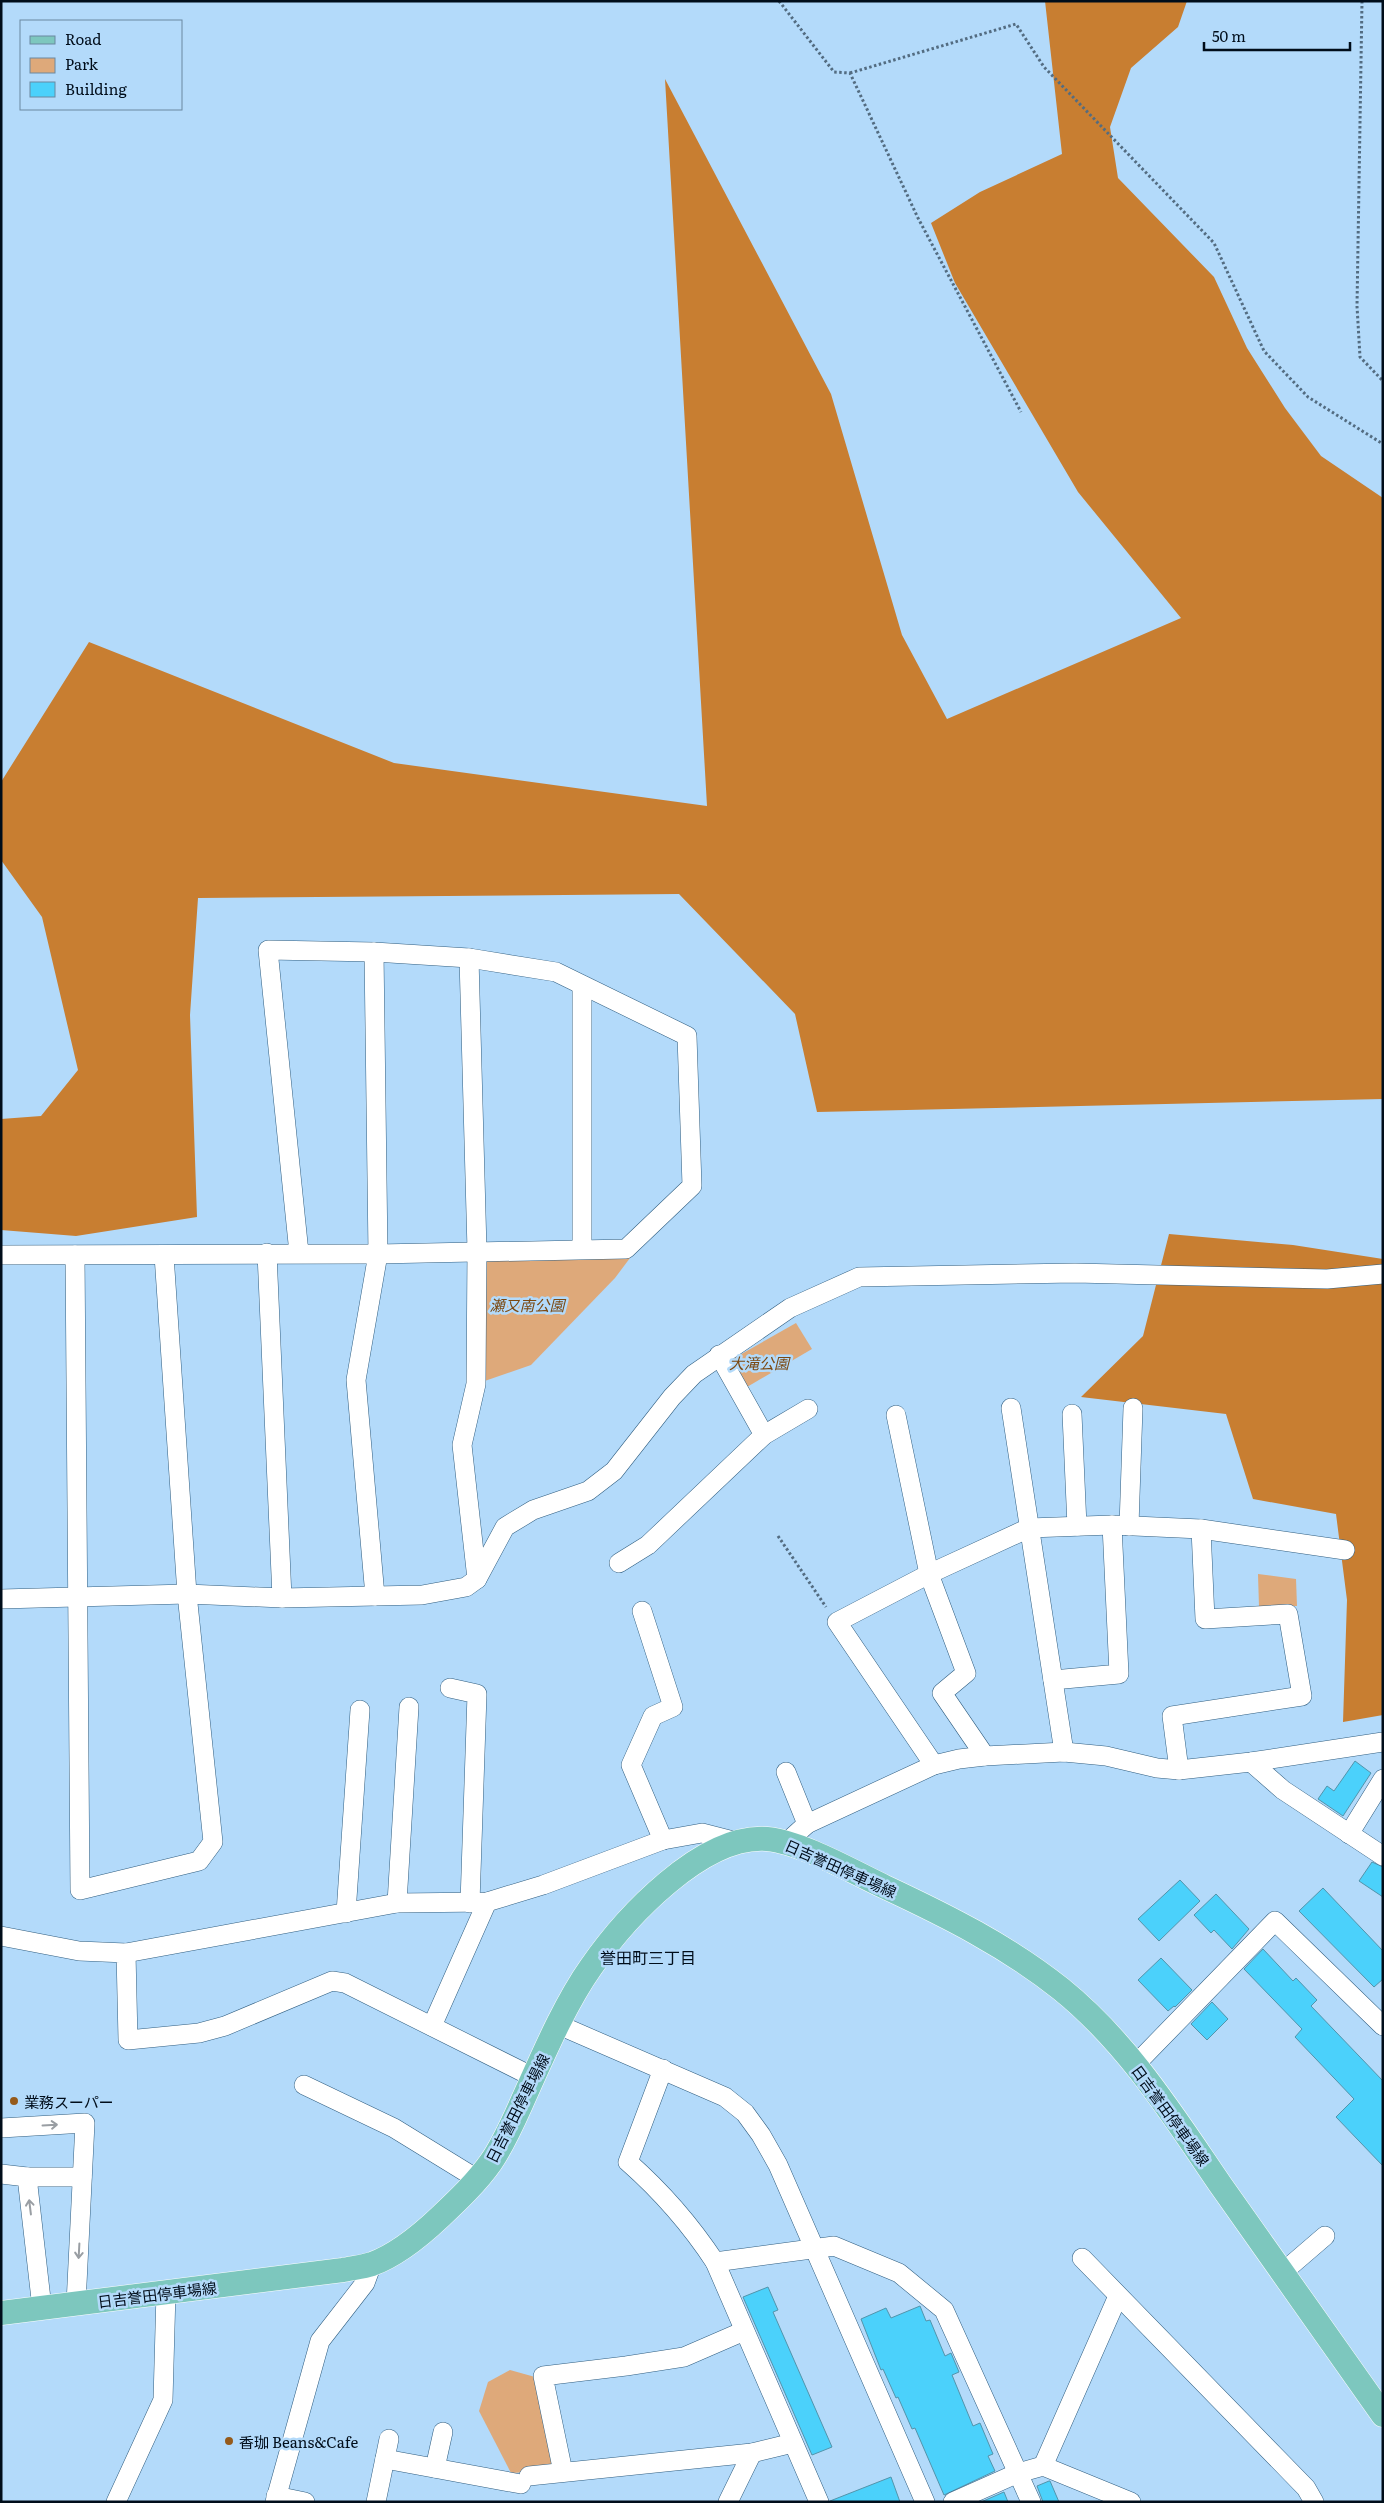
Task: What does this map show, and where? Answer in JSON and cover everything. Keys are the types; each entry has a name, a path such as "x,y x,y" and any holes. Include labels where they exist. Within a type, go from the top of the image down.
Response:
{"main road":[{"name":"日吉誉田停車場線","path":"1,2312 342,2270 372,2264 396,2251 428,2229 491,2161 508,2133 533,2077 590,1968 645,1904 671,1879 716,1849 737,1842 770,1839 786,1843 955,1919 995,1943 1061,1989 1093,2018 1152,2086 1383,2415"}],"street":[{"path":"1,1255 378,1254 476,1250 626,1249 692,1186 687,1036 556,972 469,958 374,952 268,950 299,1253"},
{"path":"374,952 378,1254 356,1380 375,1596"},
{"path":"469,958 476,1250 476,1384 462,1445 477,1579"},
{"path":"582,986 582,1249"},
{"path":"267,1253 282,1598"},
{"path":"75,1255 80,1890 199,1860 214,1842 187,1594 164,1255"},
{"path":"1,1599 187,1594 282,1598 422,1595 466,1587 477,1579 505,1527 533,1510 588,1491 614,1471 672,1397 694,1374 790,1308 860,1277 1075,1274 1327,1280 1383,1274"},
{"path":"719,1356 764,1435"},
{"path":"1011,1408 1064,1752"},
{"path":"1052,1680 1119,1674 1121,1525 1133,1408"},
{"path":"619,1563 648,1545 764,1435 808,1409"},
{"path":"1072,1414 1077,1526"},
{"path":"896,1415 929,1574 966,1673 942,1693 985,1756"},
{"path":"934,1764 837,1622 929,1574 1029,1528 1121,1525 1201,1529 1345,1550"},
{"path":"1179,1770 1172,1716 1302,1696 1288,1614 1206,1619 1201,1529"},
{"path":"642,1611 673,1707 653,1716 632,1765 663,1840"},
{"path":"432,2026 479,1903 477,1694 450,1688"},
{"path":"397,1903 409,1707"},
{"path":"346,1913 360,1710"},
{"path":"786,1843 807,1824 934,1764 985,1756 1064,1752 1106,1756 1157,1768 1179,1770 1251,1762 1383,1742"},
{"path":"1251,1762 1283,1790 1383,1856"},
{"path":"786,1772 807,1824"},
{"path":"1349,1834 1383,1779"},
{"path":"1,1936 79,1951 126,1953 397,1903 479,1903 543,1885 663,1840 702,1833 737,1842"},
{"path":"1135,2065 1275,1921 1383,2026"},
{"path":"126,1953 128,2040 199,2033 225,2026 332,1981 345,1983 533,2077"},
{"path":"559,2025 725,2097 745,2113 761,2135 778,2165 925,2502"},
{"path":"663,2069 628,2162 659,2189 698,2236 715,2262 818,2502"},
{"path":"304,2085 394,2128 477,2178"},
{"path":"1,2128 85,2124 76,2304"},
{"path":"1,2174 27,2177 82,2177"},
{"path":"27,2177 42,2308"},
{"path":"1282,2273 1325,2236"},
{"path":"715,2262 816,2250 834,2246 899,2273 944,2310 1031,2502"},
{"path":"1082,2258 1306,2488 1314,2502"},
{"path":"305,2502 276,2499 320,2341 365,2283 372,2264"},
{"path":"116,2502 163,2400 166,2292"},
{"path":"1043,2466 1118,2296"},
{"path":"563,2472 543,2376 684,2357 744,2331"},
{"path":"435,2468 443,2432"},
{"path":"376,2502 389,2439"},
{"path":"385,2459 525,2480 563,2472 752,2453 793,2443"},
{"path":"728,2502 752,2453"},
{"path":"953,2502 1018,2473 1043,2466 1131,2502"}],"path":[{"path":"779,1 834,72 850,73 1016,24 1044,68 1214,243 1264,351 1308,397 1383,444"},
{"path":"1362,1 1357,306 1360,357 1383,381"},
{"path":"850,73 918,218 1021,412"},
{"path":"778,1536 837,1622"}],"green space":[{"name":"瀬又南公園","path":"630,1258 615,1278 531,1365 476,1384 485,1259"},
{"name":"大滝公園","path":"796,1323 812,1349 747,1387 731,1360"},
{"path":"1258,1574 1296,1579 1297,1606 1259,1607"},
{"path":"510,2370 535,2377 554,2463 547,2471 511,2473 479,2411 488,2382"}],"shaded area":[{"path":"1045,1 1187,1 1178,27 1131,68 1110,127 1118,178 1214,277 1247,348 1285,408 1321,456 1383,498 1383,1099 817,1112 795,1014 679,894 198,898 190,1015 197,1217 76,1236 1,1230 1,1119 41,1116 78,1070 42,917 1,860 1,782 89,642 394,763 707,806 665,79 831,394 902,635 947,719 1181,618 1078,492 955,283 931,223 980,192 1062,154"},
{"path":"1169,1234 1293,1245 1383,1259 1383,1715 1343,1722 1347,1600 1336,1514 1253,1499 1226,1414 1081,1397 1143,1336"}],"building":[{"path":"1355,1761 1371,1773 1343,1816 1318,1799 1327,1786 1334,1791"},
{"path":"1372,1862 1383,1867 1383,1897 1359,1881"},
{"path":"1180,1880 1200,1901 1159,1941 1138,1919"},
{"path":"1323,1888 1383,1951 1383,1979 1374,1987 1299,1911"},
{"path":"1216,1894 1249,1929 1232,1949 1214,1930 1211,1933 1194,1915"},
{"path":"1263,1949 1293,1981 1296,1978 1317,2000 1311,2006 1383,2081 1383,2166 1336,2117 1354,2099 1295,2037 1302,2029 1244,1969"},
{"path":"1161,1958 1192,1990 1175,2007 1168,2011 1138,1980"},
{"path":"1212,2002 1228,2019 1207,2040 1191,2024"},
{"path":"768,2287 778,2310 773,2312 832,2447 812,2455 743,2297"},
{"path":"920,2306 926,2321 930,2320 945,2356 951,2353 959,2372 952,2375 973,2426 980,2423 993,2454 988,2456 995,2471 944,2495 915,2428 912,2429 898,2397 896,2398 883,2369 881,2370 861,2319 886,2308 891,2318"},
{"path":"891,2477 900,2502 830,2502 830,2501"},
{"path":"1050,2481 1059,2502 1043,2502 1037,2486"},
{"path":"1004,2492 1008,2502 981,2502"}],"place":[{"name":"業務スーパー","path":"14,2101"},
{"name":"香珈 Beans&Cafe","path":"229,2441"}],"district":[{"name":"誉田町三丁目","path":"648,1957"}]}
